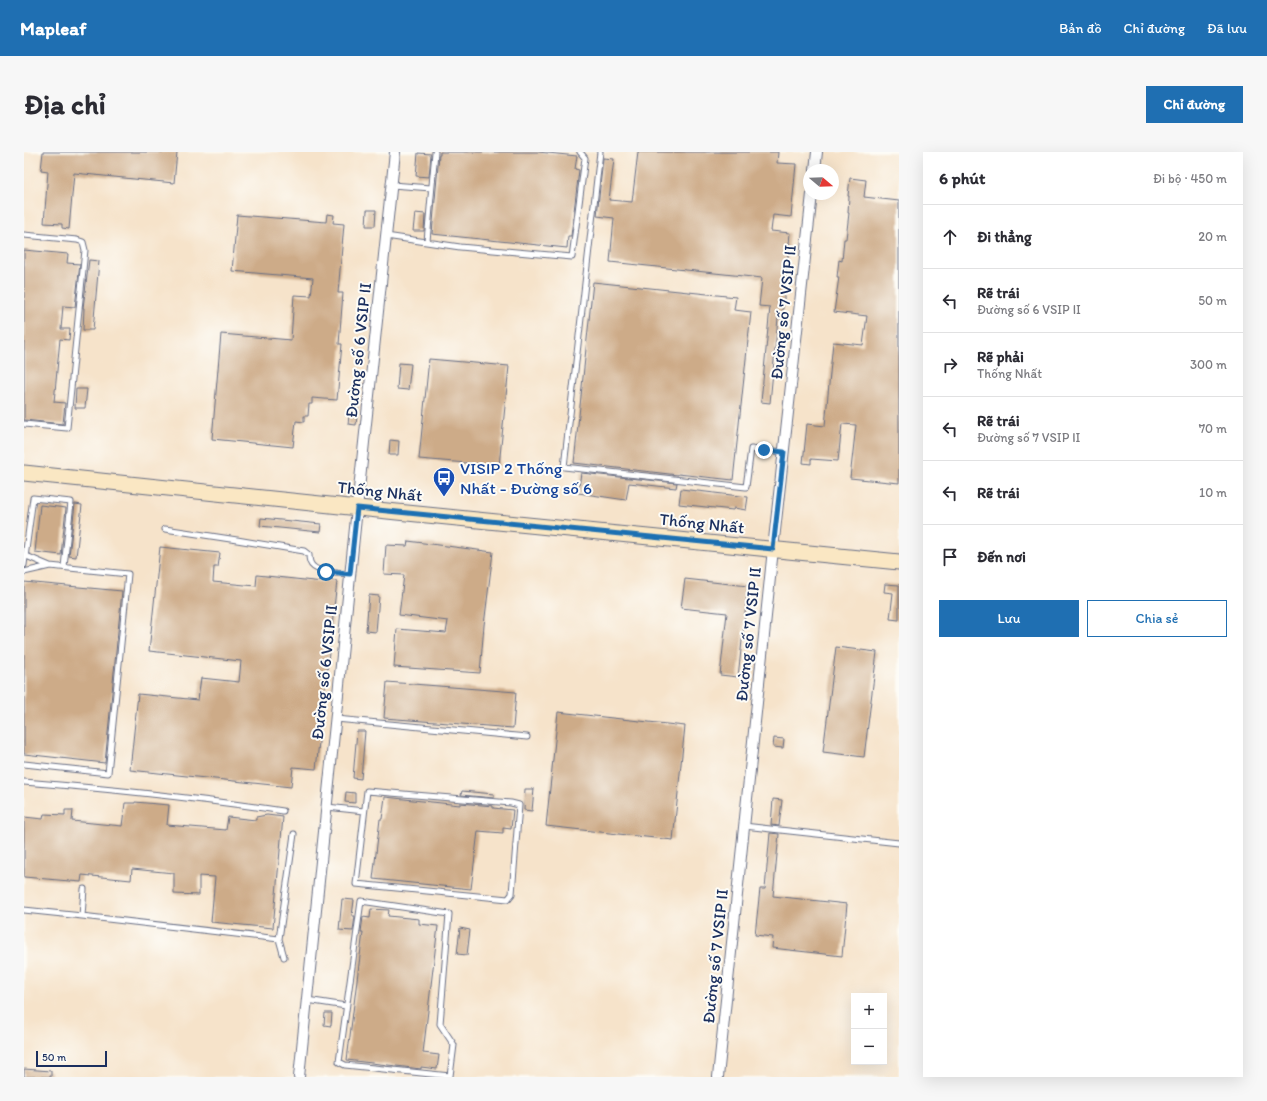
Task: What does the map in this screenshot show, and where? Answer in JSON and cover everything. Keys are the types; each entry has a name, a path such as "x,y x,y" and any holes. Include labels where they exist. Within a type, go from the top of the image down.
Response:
{"street":[{"name":"Đường số 6 VSIP II","path":"299,1077 395,152"},
{"path":"815,164 816,152"},
{"name":"Đường số 7 VSIP II","path":"718,1077 811,200"},
{"name":"Thống Nhất","path":"24,473 899,562"}],"lane":[{"path":"427,241 435,152"},
{"path":"386,236 460,247 572,257 585,158 580,152"},
{"path":"600,152 564,467 746,487 751,449 784,452"},
{"path":"392,185 431,188"},
{"path":"24,235 77,240 83,242 85,250 67,428 24,424"},
{"path":"24,565 33,498 70,502 64,567"},
{"path":"165,529 304,551 309,555 312,566 318,569 326,572 350,574"},
{"path":"25,555 50,566"},
{"path":"24,572 50,566 128,574 108,773 24,764"},
{"path":"336,719 527,738"},
{"path":"24,782 112,789 283,811"},
{"path":"367,791 503,802 519,805 512,894 508,899 356,884 364,811 367,791"},
{"path":"327,807 364,811"},
{"path":"744,826 899,843"},
{"path":"284,957 279,939 294,834"},
{"path":"82,916 84,888"},
{"path":"361,901 450,914 440,1024 454,1045 450,1076 345,1065 339,1062 346,1006 361,901"},
{"path":"24,910 279,939"},
{"path":"307,1000 346,1006"}],"building":[{"path":"43,152 177,152 174,183 74,173 69,229 62,228 62,224 44,223 48,171 41,170"},
{"path":"440,152 538,152 577,156 575,169 579,170 571,236 568,236 567,248 432,234"},
{"path":"638,152 778,152 777,163 796,164 791,217 773,215 771,231 790,233 782,319 778,318 770,403 761,402 770,307 759,306 762,278 610,262 614,218 597,216 603,158 614,159 609,200 632,202"},
{"path":"418,153 431,154 429,177 416,176"},
{"path":"850,178 866,180 864,197 899,201 899,483 850,478 856,425 842,424 838,461 811,459 811,464 803,463 807,424 825,426 833,342 863,345 867,316 834,312 839,277 837,277 839,260 842,261 844,239 846,239 849,213 848,196"},
{"path":"367,210 376,210 375,226 366,226"},
{"path":"415,213 425,214 424,231 413,231"},
{"path":"327,214 334,215 333,223 344,224 338,293 343,293 339,344 342,344 337,400 312,398 312,404 309,404 308,416 304,416 304,422 296,421 293,447 212,439 221,334 291,340 294,295 311,296 313,278 232,271 237,215 326,222"},
{"path":"24,250 68,254 67,263 80,264 75,307 63,306 61,329 70,329 69,340 60,339 54,402 65,403 63,424 24,420"},
{"path":"89,260 99,261 93,330 83,330 83,308"},
{"path":"593,282 736,297 734,310 751,312 733,480 574,463"},
{"path":"429,359 509,366 499,466 491,466 491,470 477,468 478,464 419,459"},
{"path":"399,363 411,364 408,390 397,389"},
{"path":"76,389 87,389 85,408 75,408"},
{"path":"350,407 358,407 356,425 348,424"},
{"path":"390,440 399,441 398,455 389,455"},
{"path":"581,473 677,483 676,488 629,483 626,500 578,493"},
{"path":"681,489 748,497 746,510 679,504"},
{"path":"75,504 82,505 76,557 69,556"},
{"path":"40,505 66,508 61,555 35,552"},
{"path":"261,518 321,524 320,532 260,526"},
{"path":"408,541 493,552 480,673 394,667 397,629 446,633 448,621 399,615 404,575 384,574 386,545 407,546"},
{"path":"160,547 220,553 218,567 214,567 213,582 256,586 257,575 323,582 324,580 337,581 316,769 293,767 291,787 130,770 138,694 198,700 201,678 239,682 241,661 149,651"},
{"path":"685,579 748,586 738,677 720,675 727,613 681,608"},
{"path":"24,582 122,591 105,763 24,754"},
{"path":"885,584 899,585 899,620 890,619 893,593 884,592"},
{"path":"369,595 379,596 376,632 366,631"},
{"path":"836,647 877,652 864,757 823,752"},
{"path":"387,682 516,692 513,728 384,718"},
{"path":"558,712 685,726 673,840 546,826"},
{"path":"357,731 365,731 361,779 353,778"},
{"path":"774,738 784,739 783,748 773,747"},
{"path":"525,789 534,789 532,811 524,810"},
{"path":"462,791 494,794 494,798 461,795"},
{"path":"346,792 355,793 355,803 345,802"},
{"path":"385,797 460,805 460,803 493,806 493,808 513,810 511,829 503,828 503,833 478,831 471,889 373,879 380,819 382,819"},
{"path":"773,799 782,800 779,826 771,825"},
{"path":"135,802 169,805 167,825 226,830 228,817 256,820 256,817 267,815 283,817 273,928 211,922 215,877 199,876 199,895 174,894 174,873 132,869 131,880 82,875 81,882 24,877 24,817 43,819 44,814 65,815 65,810 73,810 72,821 122,826 125,803"},
{"path":"770,833 779,834 773,896 847,904 842,956 772,948 773,937 755,935 760,889 765,889"},
{"path":"342,899 354,900 352,916 355,916 353,931 339,930"},
{"path":"371,909 389,910 388,916 419,919 419,924 438,926 423,1053 439,1055 437,1069 421,1067 421,1069 347,1060 363,932 361,932 363,917 370,918"},
{"path":"460,928 470,930 467,955 457,954"},
{"path":"325,1013 332,1013 331,1026 324,1025"},
{"path":"24,1069 51,1071 51,1077 24,1077"}],"place":[{"name":"VISIP 2 Thống Nhất - Đường số 6","path":"444,498"}],"route":[{"path":"326,572 350,574 357,508 773,549 784,452 764,450"}]}
